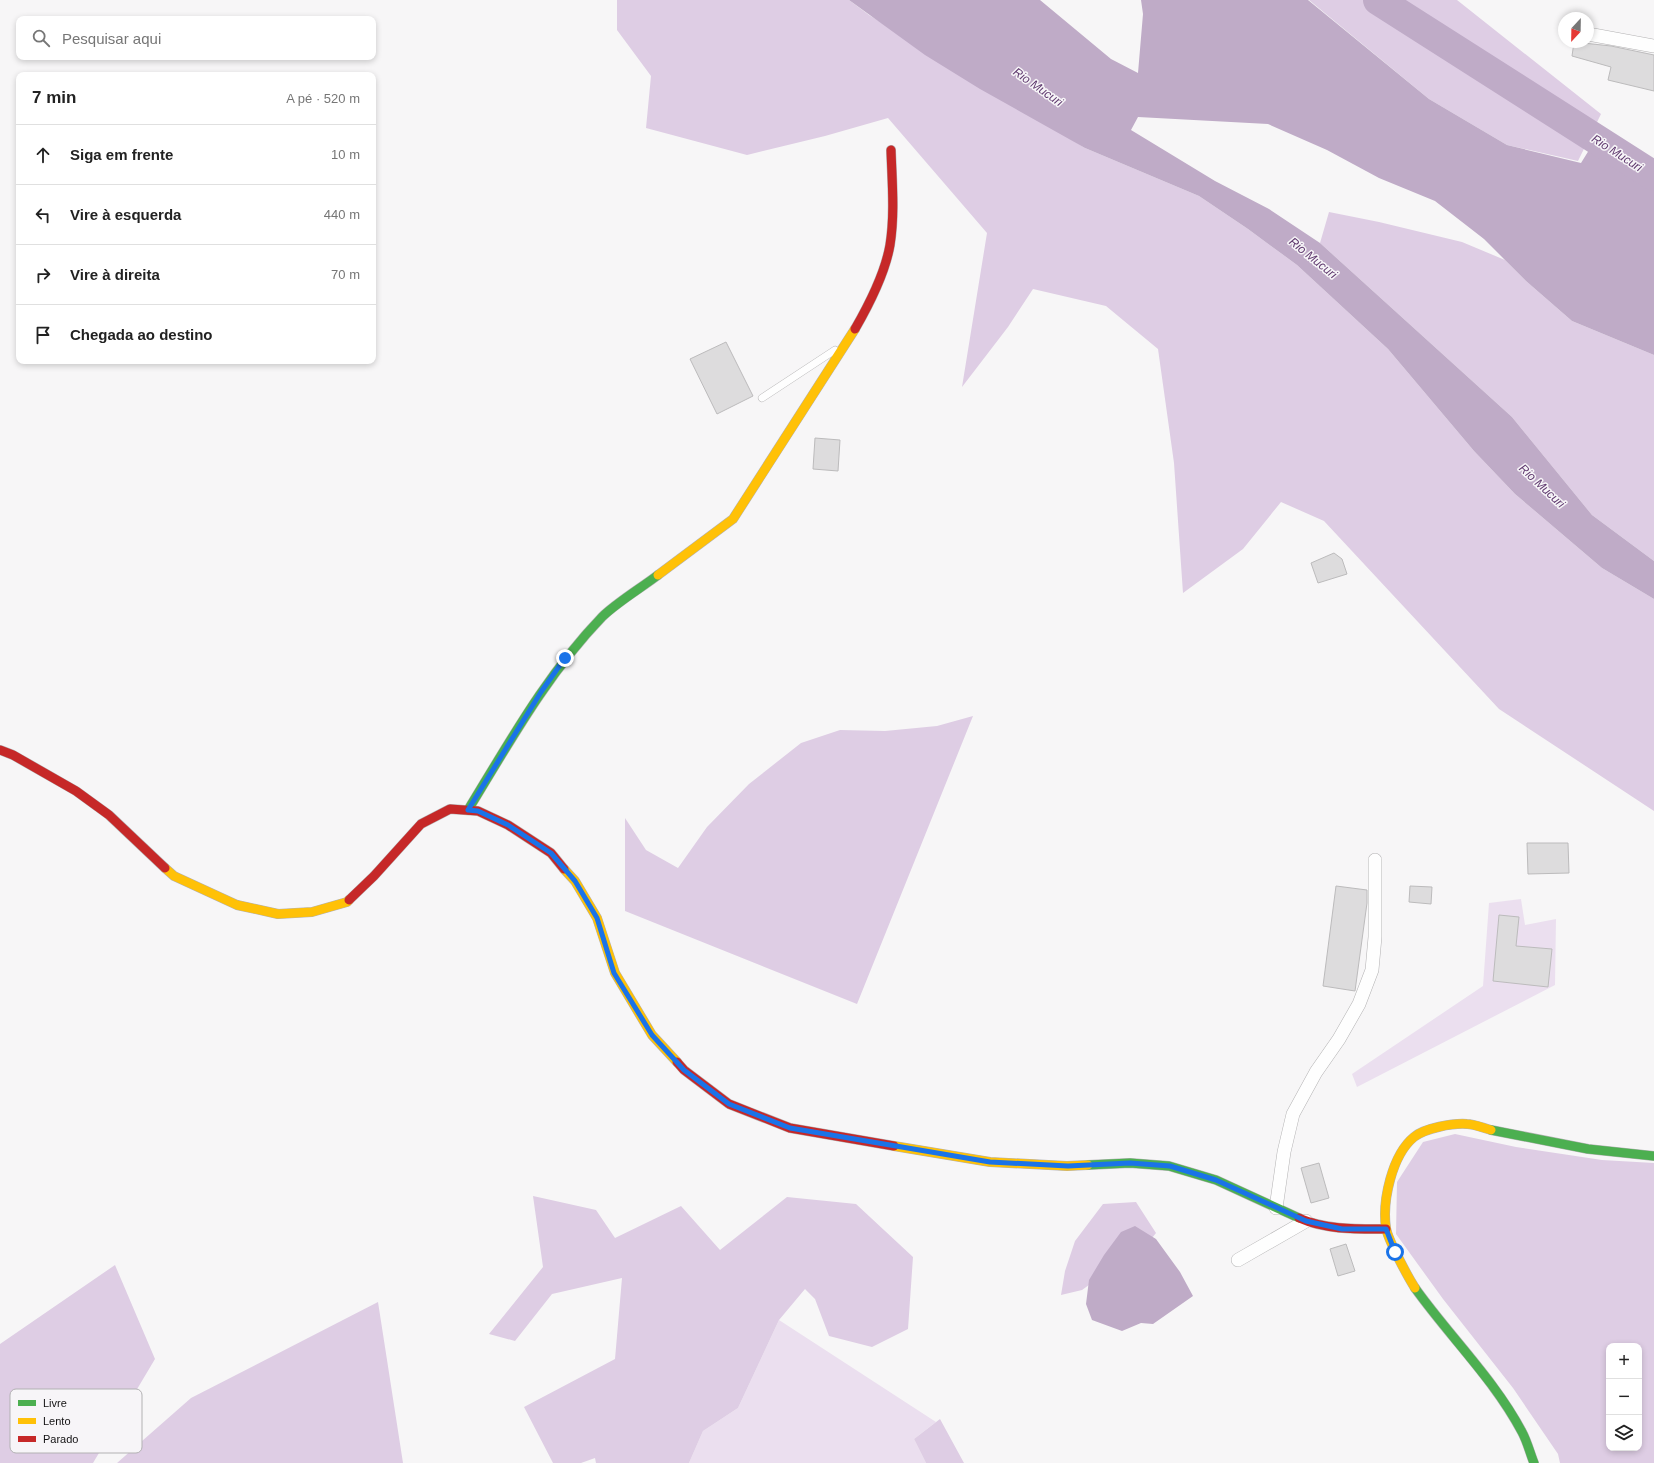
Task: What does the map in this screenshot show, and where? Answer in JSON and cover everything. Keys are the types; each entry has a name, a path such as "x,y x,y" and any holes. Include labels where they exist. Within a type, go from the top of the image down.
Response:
{"street":[{"path":"1594,35 1654,46"},
{"path":"468,810 541,692 565,658 603,616 733,519 828,370 849,341 865,312 881,276 890,245 893,207 891,150"},
{"path":"0,750 13,755 76,791 110,815 174,876 237,905 278,914 312,912 347,902 374,876 421,824 450,809 478,811 508,825 551,853 575,881 597,918 614,973 652,1035 684,1070 729,1104 790,1128 990,1162 1068,1166 1130,1163 1170,1166 1216,1180 1306,1221 1342,1229 1386,1229"},
{"path":"1276,1208 1284,1152 1293,1114 1316,1072 1339,1039 1359,1004 1372,970 1375,937 1375,860"},
{"path":"1534,1463 1523,1433 1501,1396 1431,1310 1408,1277 1386,1229 1385,1200 1394,1169 1402,1152 1414,1137 1434,1128 1467,1124 1517,1136 1588,1149 1654,1156"},
{"path":"1238,1260 1306,1221"}],"lane":[{"path":"762,398 849,341"}],"shaded area":[{"path":"617,0 849,0 869,15 1085,148 1199,196 1248,229 1297,265 1388,349 1474,451 1515,494 1602,568 1654,599 1654,811 1499,709 1324,521 1281,502 1243,549 1183,593 1174,463 1158,349 1106,306 1033,289 1008,327 962,387 987,233 888,118 825,136 747,155 646,128 651,76 617,30"},
{"path":"1309,0 1457,0 1601,114 1578,161 1507,145 1429,99"},
{"path":"1329,212 1379,222 1462,242 1505,260 1526,281 1572,321 1654,355 1654,561 1592,515 1512,417 1320,243"},
{"path":"973,716 857,1004 625,911 625,818 646,850 678,868 707,827 749,784 801,743 840,730 885,731 937,726"},
{"path":"1521,899 1525,925 1556,919 1555,985 1357,1087 1352,1074 1483,986 1489,903"},
{"path":"1455,1134 1516,1147 1602,1160 1654,1163 1654,1463 1560,1463 1558,1454 1513,1388 1443,1299 1396,1234 1397,1182 1423,1142"},
{"path":"533,1196 596,1210 615,1238 681,1206 720,1250 787,1197 856,1204 913,1257 908,1329 872,1347 829,1336 815,1299 805,1289 779,1320 738,1408 703,1431 689,1463 596,1463 595,1458 581,1463 553,1463 524,1407 615,1359 622,1278 552,1294 515,1341 489,1334 543,1267"},
{"path":"1136,1202 1156,1233 1128,1268 1100,1277 1082,1290 1061,1295 1065,1271 1075,1241 1103,1204"},
{"path":"115,1265 155,1359 137,1389 10,1389 10,1453 99,1453 93,1463 0,1463 0,1344"},
{"path":"378,1302 403,1463 117,1463 128,1453 142,1453 142,1441 191,1398"},
{"path":"779,1320 936,1422 914,1439 926,1463 689,1463 703,1431 738,1408"},
{"path":"940,1419 964,1463 926,1463 914,1439"}],"water":[{"path":"849,0 1040,0 1111,59 1138,73 1143,14 1141,0 1308,0 1429,99 1507,145 1581,163 1599,134 1654,161 1654,355 1572,321 1526,281 1484,239 1435,201 1379,178 1327,150 1268,124 1138,117 1131,130 1215,181 1269,209 1320,243 1512,417 1592,515 1654,561 1654,599 1602,568 1515,494 1474,451 1388,349 1297,265 1248,229 1199,196 1085,148 980,89 925,55"},
{"path":"1135,1226 1156,1239 1180,1272 1193,1296 1153,1324 1141,1323 1122,1331 1092,1320 1086,1304 1089,1280 1104,1255 1121,1232"}],"building":[{"path":"1594,44 1611,46 1654,55 1654,91 1608,80 1611,67 1572,56 1573,48 1594,48"},
{"path":"726,342 753,396 717,414 690,359"},
{"path":"815,438 840,440 838,471 813,469"},
{"path":"1334,553 1342,559 1347,574 1318,583 1311,563"},
{"path":"1527,843 1568,843 1569,873 1528,874"},
{"path":"1336,886 1367,890 1367,903 1355,991 1323,986"},
{"path":"1410,886 1432,887 1431,904 1409,902"},
{"path":"1499,915 1519,917 1516,946 1552,949 1548,987 1493,981"},
{"path":"1319,1163 1329,1198 1311,1203 1301,1168"},
{"path":"1346,1244 1355,1271 1338,1276 1330,1249"}],"waterway":[{"name":"Rio Mucuri","path":"1378,0 1654,176"}],"traffic: fast":[{"path":"468,810 546,685 582,639 602,617 621,601 658,575"},
{"path":"1491,1130 1588,1149 1654,1156"},
{"path":"1088,1165 1130,1163 1169,1166 1216,1180 1299,1218"},
{"path":"1415,1288 1485,1376 1511,1413 1522,1432 1534,1463"}],"traffic: slow":[{"path":"658,575 733,519 855,329"},
{"path":"165,868 174,876 237,905 278,914 312,912 347,902 349,900"},
{"path":"564,869 575,881 597,918 615,973 652,1035 677,1062"},
{"path":"1415,1288 1394,1249 1386,1228 1385,1217 1387,1192 1394,1167 1406,1145 1414,1137 1425,1131 1454,1124 1476,1125 1491,1130"},
{"path":"894,1146 990,1162 1067,1166 1088,1165"}],"traffic: jam":[{"path":"855,329 876,288 888,256 892,233 893,209 891,150"},
{"path":"0,750 13,755 76,791 109,815 165,868"},
{"path":"349,900 374,876 421,824 450,809 478,811 508,825 551,853 564,869"},
{"path":"677,1062 684,1070 729,1104 790,1128 894,1146"},
{"path":"1299,1218 1331,1227 1386,1229"}],"route":[{"path":"565,658 541,692 468,810 478,811 508,825 551,853 575,881 597,918 614,973 652,1035 684,1070 729,1104 790,1128 990,1162 1068,1166 1130,1163 1170,1166 1216,1180 1306,1221 1342,1229 1386,1229 1395,1252"}]}
